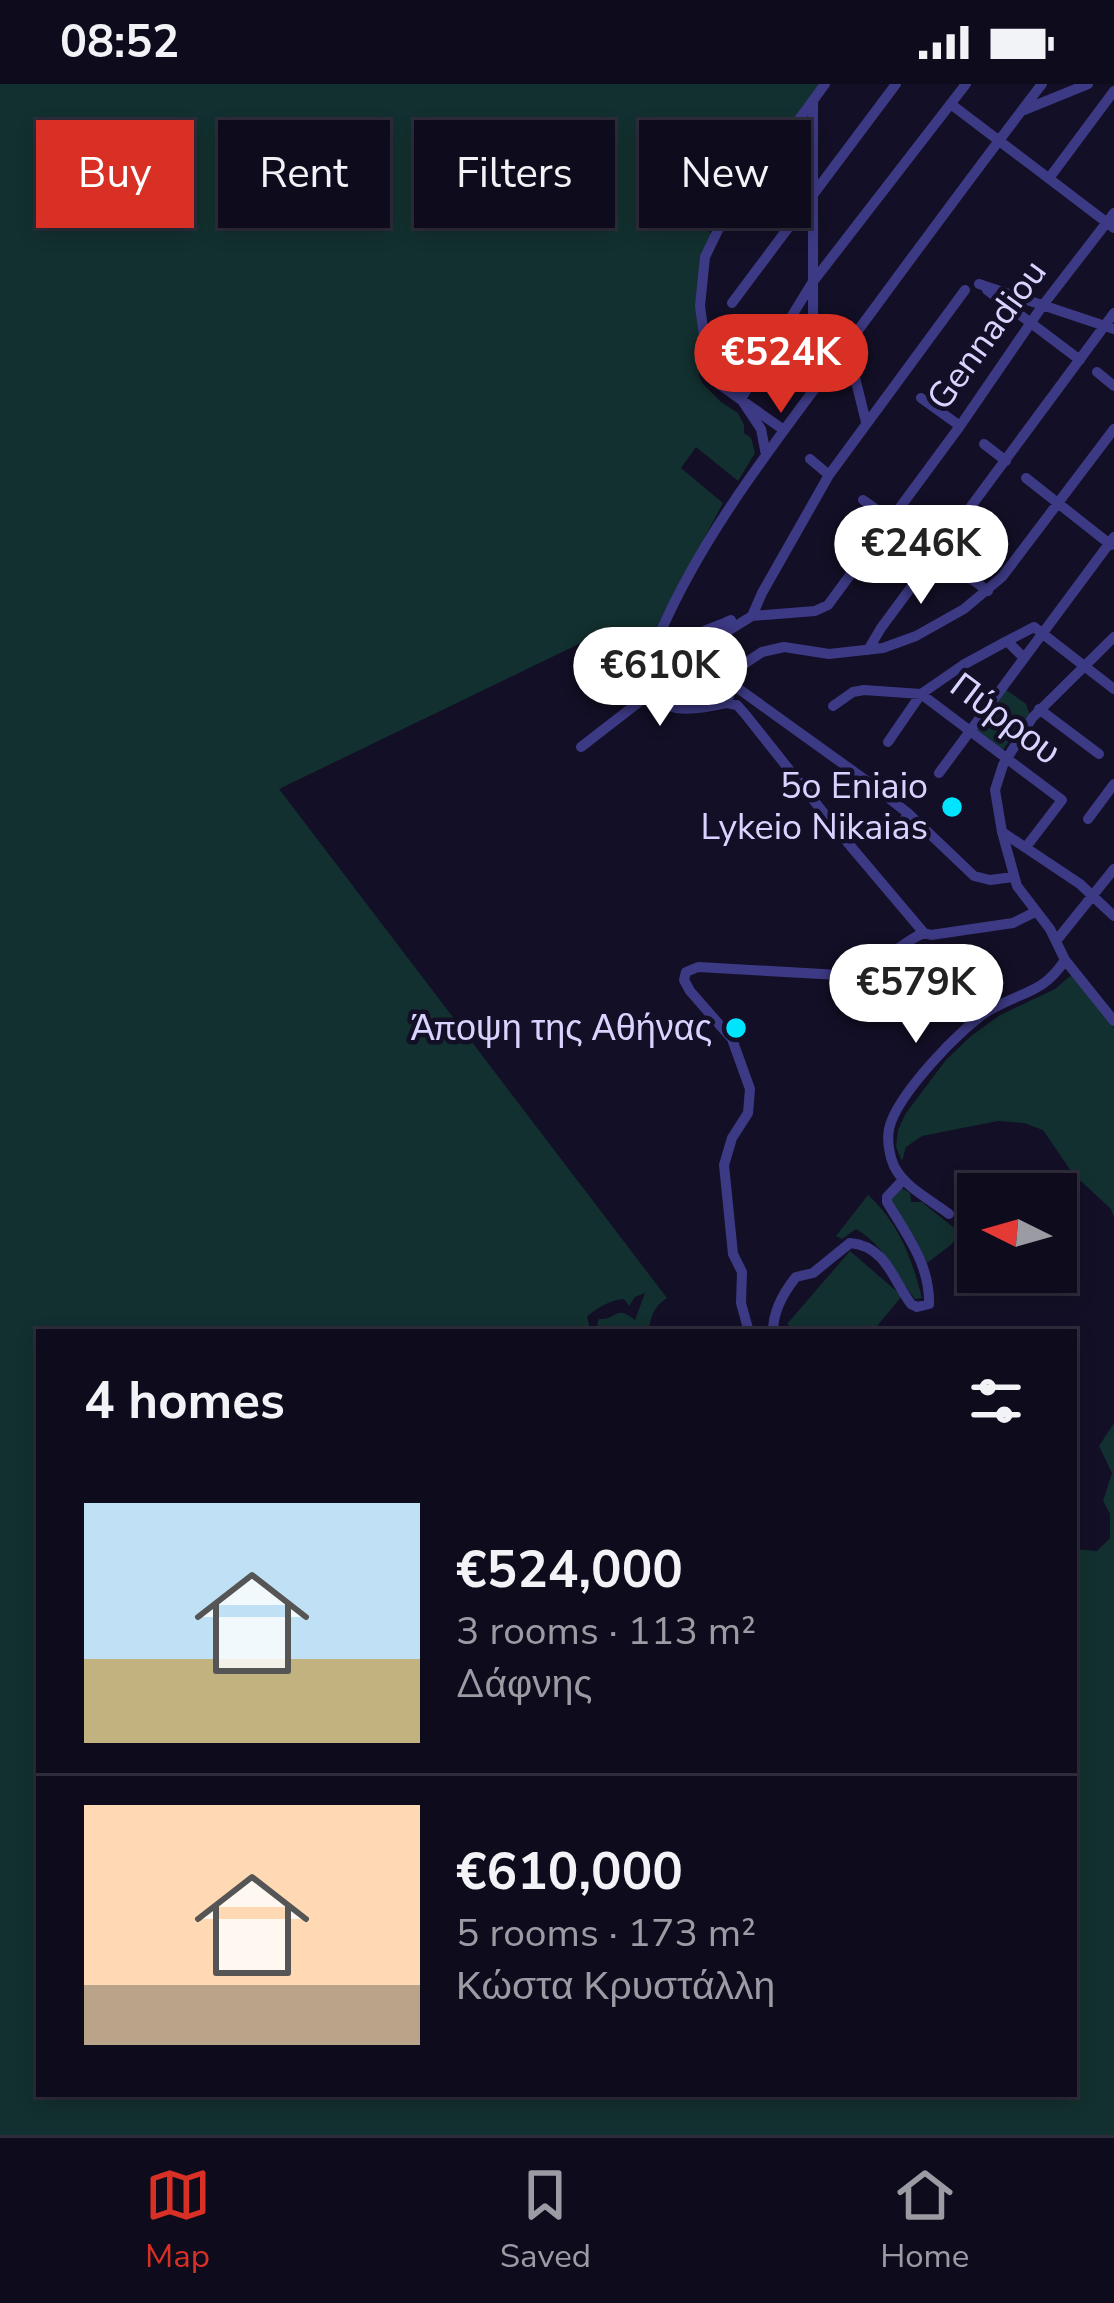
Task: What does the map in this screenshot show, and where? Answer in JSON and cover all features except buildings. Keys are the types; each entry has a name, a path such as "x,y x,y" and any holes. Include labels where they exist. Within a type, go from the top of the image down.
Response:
{"street":[{"path":"784,430 720,386 709,373 700,306 704,257 718,230 825,84"},
{"path":"732,303 896,84"},
{"path":"741,399 812,284 966,84"},
{"path":"924,933 746,714 727,703 695,709 662,704 648,679 650,658 670,611 735,500 1042,84"},
{"path":"1021,111 1088,84"},
{"path":"1049,177 1114,91"},
{"path":"814,100 813,316 847,346 866,422"},
{"path":"952,104 1112,221"},
{"name":"Gennadiou","path":"581,747 652,692 692,653 752,616 815,611 828,605 1043,305 1112,221"},
{"path":"1080,360 980,284 1109,327"},
{"path":"752,616 829,475 965,290"},
{"path":"868,650 1109,327 1114,314"},
{"path":"1097,372 1114,386"},
{"path":"921,398 960,425"},
{"path":"741,399 761,429 766,455"},
{"path":"727,703 741,666 774,648 829,654 898,645 964,609 988,591 1114,429"},
{"path":"984,444 1006,461"},
{"path":"810,459 829,475"},
{"path":"939,773 1024,658 1038,630 1112,543 1026,478"},
{"path":"863,500 890,519"},
{"path":"956,568 988,591"},
{"path":"665,680 662,670 681,656 682,646 693,635 731,620"},
{"path":"888,742 921,694 963,665 1038,630"},
{"path":"1038,630 1114,689"},
{"path":"1114,637 1039,710 1007,759 995,790 1013,877 1065,960 1114,1022"},
{"path":"1007,641 1024,658"},
{"path":"731,684 862,777 974,876 1013,877"},
{"path":"833,706 864,690 921,694"},
{"name":"Πύρρου","path":"921,694 1062,800 1026,848"},
{"path":"1039,710 1099,754"},
{"path":"1088,819 1114,784"},
{"path":"888,837 908,814"},
{"path":"1002,832 1094,895 1114,916"},
{"path":"1056,941 1114,868"},
{"path":"748,1329 724,1165 748,1113 750,1089 736,1046 690,991 684,980 686,971 698,967 857,976 924,933 1020,921 1035,912"},
{"path":"949,1214 903,1180 891,1156 889,1130 900,1107 944,1049 993,1008 1042,986 1065,960"},
{"path":"772,1329 783,1294 796,1277 813,1273 850,1243 868,1247 889,1264 911,1304 929,1304 915,1245 887,1202 903,1180"}],"green space":[{"path":"0,84 819,84 794,120 639,120 639,228 704,228 712,234 706,244 699,375 721,402 738,413 755,453 738,481 696,447 681,468 723,503 664,614 646,662 585,641 279,789 667,1298 654,1312 649,1329 600,1329 597,1324 599,1319 620,1313 635,1320 645,1293 629,1306 620,1299 594,1311 587,1317 590,1329 36,1329 36,2097 1077,2097 1077,1549 1097,1551 1110,1538 1110,1514 1103,1501 1112,1473 1099,1446 1114,1423 1114,2135 0,2135"},
{"path":"1005,689 1026,704 1029,713 1000,754 973,731"},
{"path":"1070,976 1075,978 1114,1028 1114,1218 1111,1209 1072,1173 1043,1130 1024,1123 998,1121 922,1136 906,1147 902,1161 896,1147 906,1113 946,1060 1000,1015 1055,989"},
{"path":"902,1188 910,1193 911,1202 922,1202 957,1230 952,1244 927,1263 889,1201"},
{"path":"868,1195 903,1242 922,1298 915,1299 866,1236 856,1229 842,1239 836,1236"},
{"path":"850,1251 902,1296 874,1329 793,1329 787,1324"}],"place":[{"name":"5o Eniaio Lykeio Nikaias","path":"952,807"},
{"name":"Άποψη της Αθήνας","path":"736,1028"}]}
